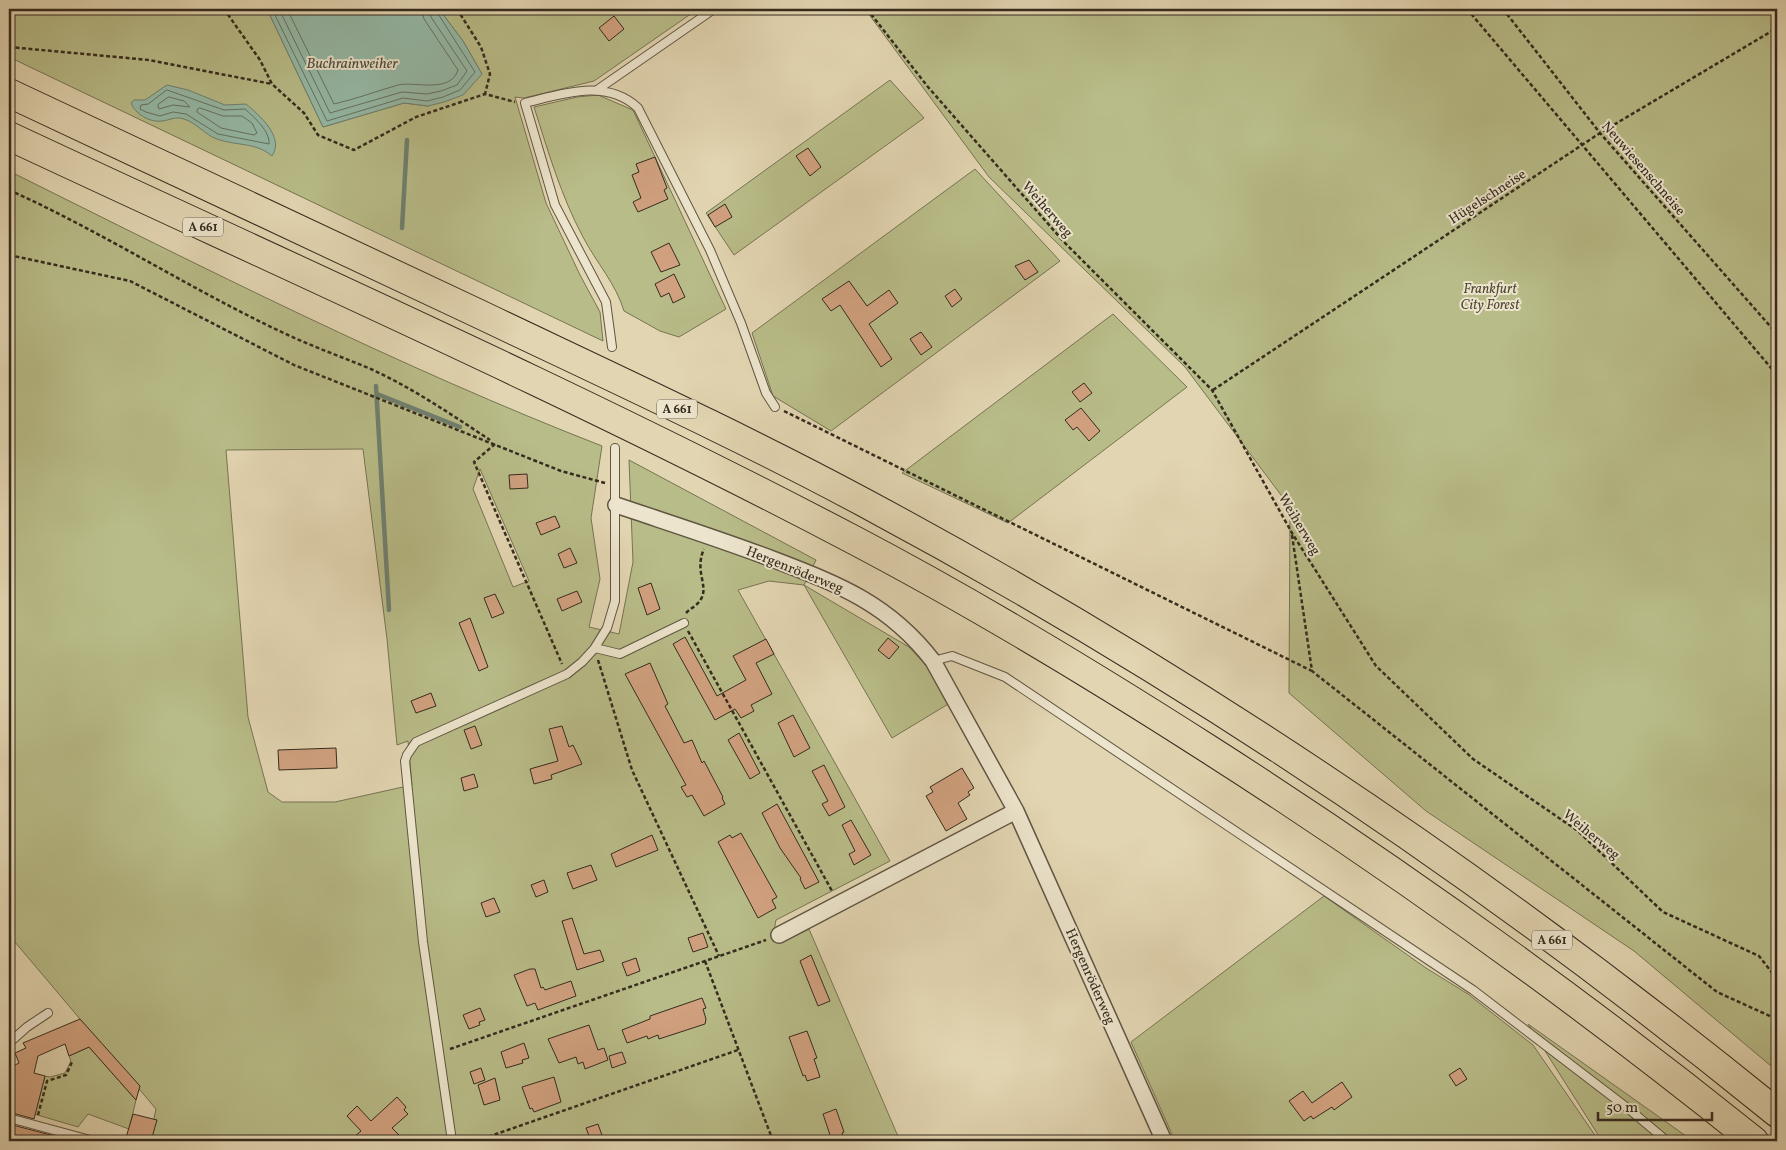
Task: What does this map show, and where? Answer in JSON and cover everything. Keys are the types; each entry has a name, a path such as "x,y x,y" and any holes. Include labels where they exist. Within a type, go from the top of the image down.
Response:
{"highway":[{"name":"A 661","path":"9,93 634,387 859,500 1017,589 1148,667 1294,760 1480,886 1636,1001 1777,1113"},
{"name":"A 661","path":"9,136 616,419 852,539 998,620 1127,697 1289,801 1462,918 1615,1032 1754,1141"}],"street":[{"name":"Hergenröderweg","path":"616,505 710,537 842,586 894,621 919,642 933,661 1016,811 1164,1141"},
{"path":"779,935 1016,811"}],"lane":[{"path":"597,90 714,9"},
{"path":"612,347 606,302 555,205 525,103 575,92 597,90 626,100 638,108 710,250 741,323 766,393 776,407"},
{"path":"452,1141 423,942 405,761 416,742 567,674 595,649 607,628 615,600 616,505 614,448"},
{"path":"595,649 620,654 684,623"},
{"path":"933,661 952,656 1005,677 1473,990 1630,1110 1667,1141"},
{"path":"9,1043 27,1027 48,1013"},
{"path":"9,1118 94,1141"}],"path":[{"path":"224,9 260,60 272,84 304,113 318,135 354,150 416,117 485,94 508,101 525,103"},
{"path":"457,9 481,48 490,74 485,94"},
{"name":"Weiherweg","path":"867,9 928,87 1064,242 1212,390 1292,533 1376,666 1473,759 1578,831 1663,912 1759,956 1777,979"},
{"path":"1468,9 1777,375"},
{"name":"Neuwiesenschneise","path":"1503,9 1600,133 1777,334"},
{"name":"Hügelschneise","path":"1212,390 1600,133 1777,28"},
{"path":"9,47 149,60 272,84"},
{"path":"9,190 61,214 288,336 374,371 441,407 495,444"},
{"path":"9,255 130,281 294,365 561,471 615,486"},
{"path":"776,407 1312,671 1717,992 1772,1017 1777,1016"},
{"path":"495,444 474,462 567,674"},
{"path":"1292,533 1312,671"},
{"path":"710,537 701,556 699,566 704,593 697,605 685,614 684,623 839,904"},
{"path":"595,649 632,770 719,956"},
{"path":"439,1053 779,935"},
{"path":"706,961 773,1141"},
{"path":"476,1141 738,1050"},
{"path":"38,1115 47,1082 66,1075 72,1062"}],"green space":[{"path":"9,9 267,9 323,127 404,103 428,106 482,74 463,41 439,9 698,9 594,81 524,98 515,97 546,203 600,312 603,341 9,57"},
{"name":"Frankfurt City Forest","path":"865,9 1777,9 1777,1071 1634,951 1426,811 1289,693 1290,507 1185,367 989,177"},
{"path":"890,80 924,118 734,255 706,213"},
{"path":"598,95 633,110 726,309 679,337 660,331 624,311 616,292 575,221 550,157 534,107 577,97"},
{"path":"975,169 1060,261 831,431 773,396 752,333"},
{"path":"9,171 229,280 377,350 602,446 591,518 600,579 589,627 619,634 633,562 629,460 816,560 804,585 769,581 738,590 890,861 776,920 774,931 780,943 809,929 900,1141 149,1141 156,1109 9,935","holes":["363,449 387,639 397,745 408,741 412,785 335,802 282,802 268,792 248,717 226,450","480,469 529,581 513,587 473,489"]},
{"path":"1113,314 1187,387 1008,523 902,473"},
{"path":"804,585 909,647 934,674 950,703 892,738"},
{"path":"1324,896 1426,968 1468,994 1533,1045 1599,1141 1175,1141 1131,1042"},
{"path":"1528,1024 1693,1141 1602,1141"},
{"path":"89,1047 136,1100 129,1129 88,1114 78,1127 24,1111 37,1107 45,1076 50,1077 65,1073 71,1061 69,1056"}],"water":[{"name":"Buchrainweiher","path":"267,9 439,9 463,41 482,74 463,95 444,102 428,106 404,103 323,127"},
{"path":"167,85 188,90 225,105 246,104 263,120 273,134 275,149 272,156 253,146 217,139 193,123 181,118 153,121 139,114 133,107 131,103 134,100 145,100"}],"building":[{"path":"614,16 624,29 609,41 599,28"},
{"path":"808,148 821,167 810,176 796,156"},
{"path":"655,157 667,188 664,190 668,199 638,212 633,202 641,198 632,175 639,172 636,164"},
{"path":"725,204 732,217 715,227 708,215"},
{"path":"669,243 680,265 661,272 651,252"},
{"path":"1029,260 1038,272 1025,280 1015,266"},
{"path":"674,274 685,297 673,303 669,293 661,297 655,284"},
{"path":"849,281 867,306 889,290 898,303 869,324 892,359 881,367 840,305 831,311 822,299"},
{"path":"955,289 962,299 952,307 945,296"},
{"path":"921,332 932,347 921,355 910,339"},
{"path":"1084,383 1092,393 1080,402 1072,392"},
{"path":"1081,408 1100,431 1089,441 1077,427 1073,430 1065,420"},
{"path":"527,474 528,488 510,489 509,475"},
{"path":"555,516 560,527 541,535 536,523"},
{"path":"570,548 577,563 564,568 558,554"},
{"path":"651,583 660,609 647,615 638,588"},
{"path":"577,591 582,602 562,611 557,599"},
{"path":"495,594 504,613 492,618 484,598"},
{"path":"470,618 488,667 479,671 459,623"},
{"path":"685,637 717,696 746,680 733,656 766,639 774,654 756,663 772,694 751,705 754,711 741,718 735,709 715,720 673,644"},
{"path":"888,638 899,647 889,659 878,650"},
{"path":"650,663 668,704 665,706 684,743 692,740 702,763 704,761 723,797 725,804 704,816 692,795 687,797 681,787 686,785 625,674"},
{"path":"431,693 436,706 416,713 411,701"},
{"path":"793,715 810,748 794,757 778,723"},
{"path":"475,726 482,745 471,749 464,730"},
{"path":"562,726 569,747 573,745 582,764 551,775 552,779 534,784 530,769 558,761 549,729"},
{"path":"739,733 760,773 750,779 728,740"},
{"path":"336,748 337,768 279,770 278,750"},
{"path":"824,765 845,807 829,816 822,804 828,801 812,771"},
{"path":"962,768 974,788 968,792 970,795 958,803 967,819 946,831 926,796 933,792 930,787"},
{"path":"474,774 478,787 464,791 461,778"},
{"path":"777,804 819,882 805,889 801,878 780,848 762,813"},
{"path":"851,820 871,855 854,865 849,854 855,851 842,825"},
{"path":"741,833 777,897 772,900 776,908 758,918 718,842 730,835 732,838"},
{"path":"652,835 658,850 616,867 611,854"},
{"path":"591,865 597,880 573,889 567,873"},
{"path":"544,880 548,892 536,897 531,885"},
{"path":"494,898 500,912 486,917 481,903"},
{"path":"572,918 584,954 600,950 604,961 577,970 562,921"},
{"path":"703,933 708,947 693,952 688,938"},
{"path":"811,955 830,1001 818,1006 800,961"},
{"path":"636,958 640,971 627,976 622,963"},
{"path":"535,969 541,988 543,987 545,990 571,981 576,996 538,1010 535,1003 527,1006 514,975"},
{"path":"702,998 706,1008 703,1009 706,1019 705,1024 659,1039 658,1035 648,1039 647,1036 627,1043 622,1030 650,1019 650,1016"},
{"path":"480,1008 485,1020 479,1022 480,1025 469,1029 463,1015"},
{"path":"80,1019 140,1086 136,1100 89,1047 69,1056 65,1044 38,1056 34,1073 45,1076 34,1119 9,1112 9,1068 19,1063 15,1053 26,1048 23,1043"},
{"path":"589,1025 598,1050 604,1048 608,1060 585,1069 583,1062 578,1064 576,1057 559,1063 548,1039"},
{"path":"807,1031 817,1058 814,1059 820,1077 807,1081 805,1075 803,1076 789,1037"},
{"path":"524,1043 529,1058 522,1060 523,1063 506,1068 501,1052"},
{"path":"622,1052 626,1063 612,1068 609,1056"},
{"path":"481,1068 485,1080 474,1084 470,1072"},
{"path":"1460,1068 1467,1079 1456,1086 1449,1075"},
{"path":"554,1077 561,1102 534,1112 532,1108 530,1109 522,1087"},
{"path":"495,1078 500,1100 484,1105 478,1085"},
{"path":"1342,1082 1352,1097 1334,1110 1332,1107 1313,1119 1311,1116 1304,1121 1289,1101 1303,1091 1312,1103"},
{"path":"397,1097 406,1107 404,1110 408,1114 392,1128 405,1141 349,1141 361,1131 347,1116 357,1106 371,1121"},
{"path":"836,1109 844,1132 842,1133 844,1141 832,1141 823,1114"},
{"path":"133,1114 157,1120 151,1141 125,1141"},
{"path":"9,1124 73,1141 9,1141"},
{"path":"598,1124 604,1141 591,1141 586,1128"}],"waterway":[{"path":"402,228 407,140"},
{"path":"376,386 389,610"},
{"path":"377,394 460,427"}]}
